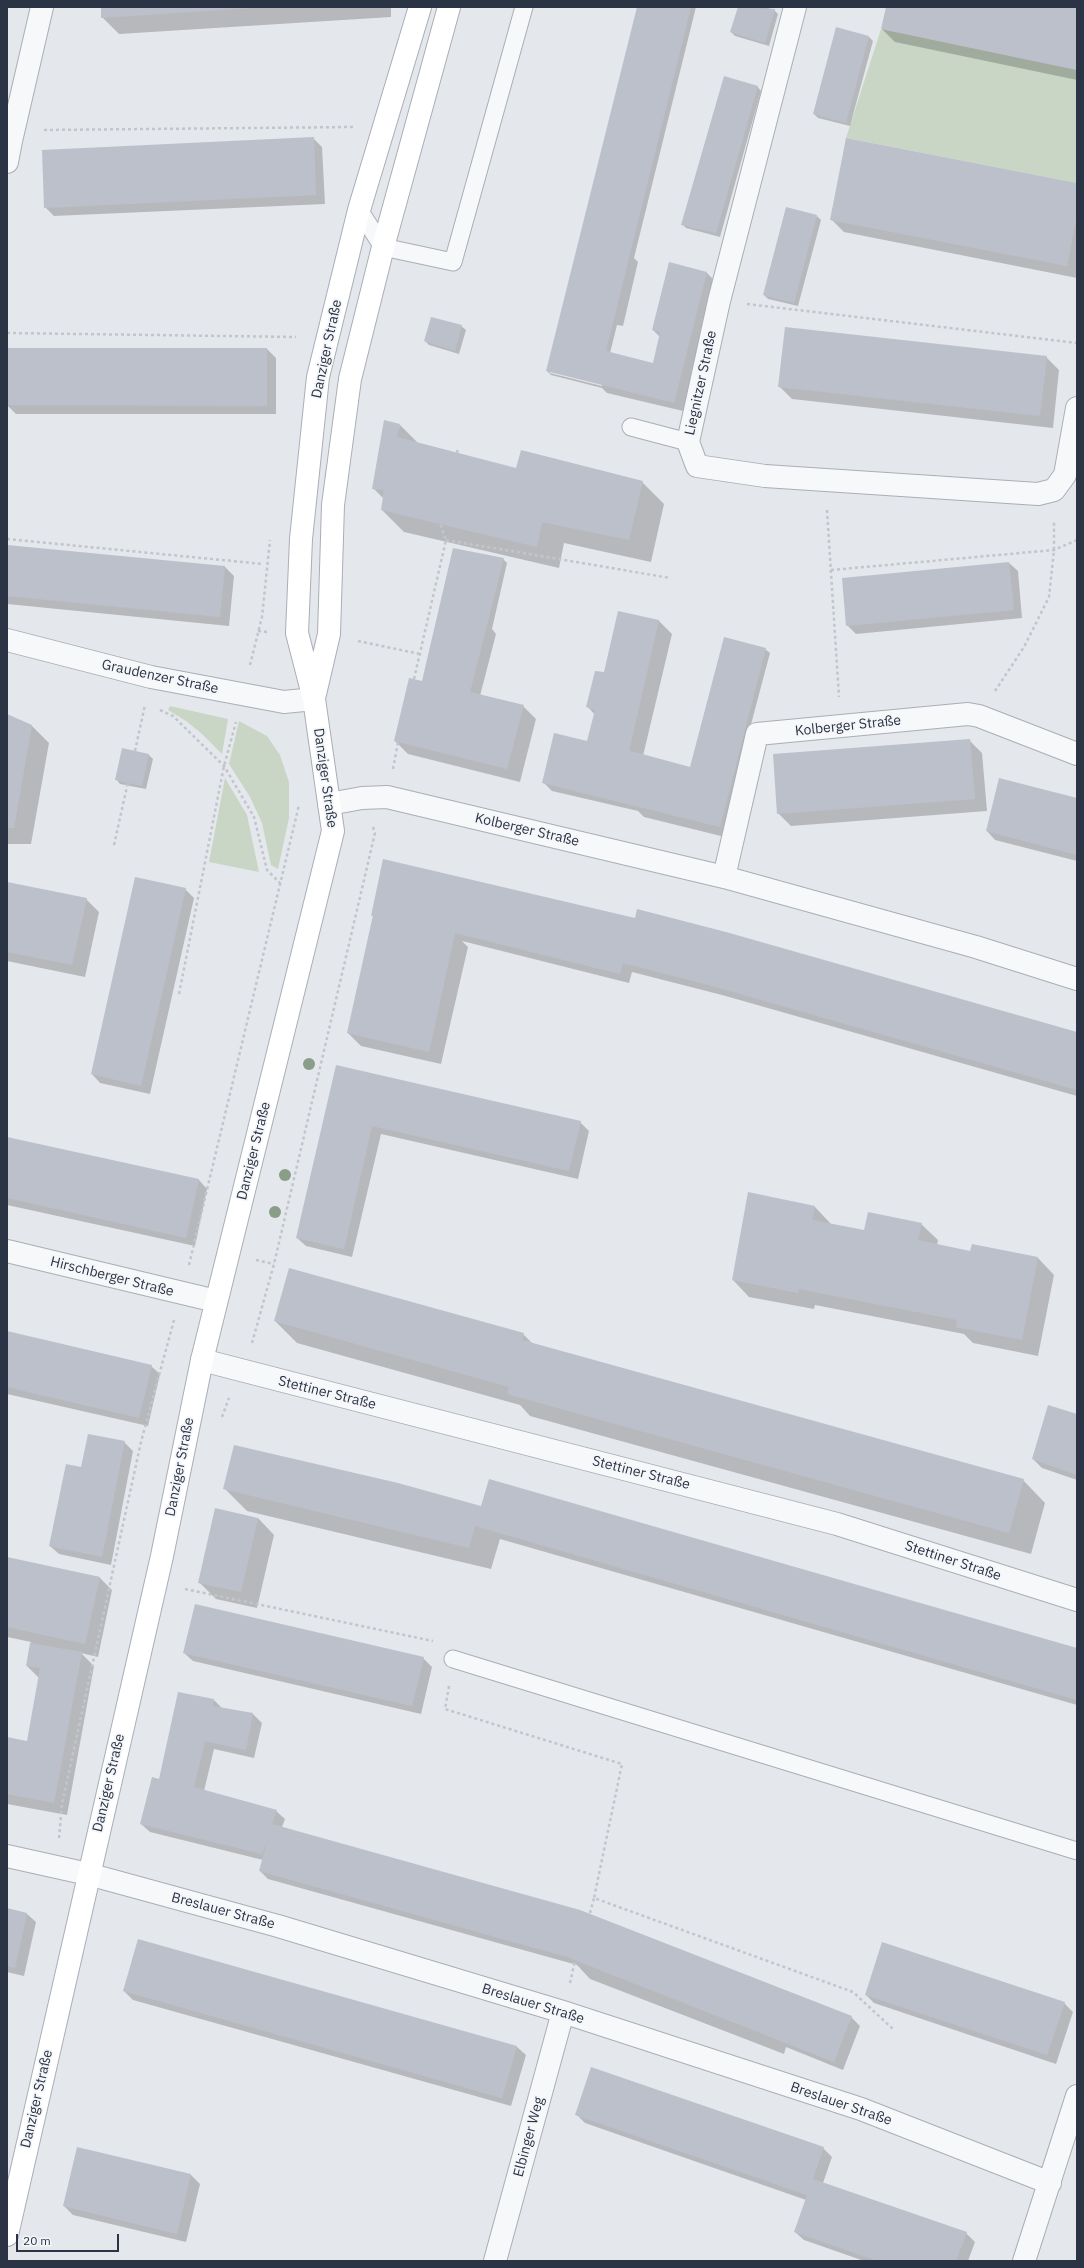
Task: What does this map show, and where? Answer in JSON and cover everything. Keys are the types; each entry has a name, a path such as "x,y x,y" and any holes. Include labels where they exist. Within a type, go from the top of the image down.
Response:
{"street":[{"path":"10,144 42,7"},
{"name":"Danziger Straße","path":"7,2235 88,1874 156,1582 202,1360 333,831 314,699 297,633 301,539 318,377 359,210 420,7"},
{"name":"Danziger Straße","path":"314,699 328,634 333,505 350,380 383,247 449,7"},
{"name":"Liegnitzer Straße","path":"796,7 719,301 688,442 697,466 765,476 1038,494 1054,490"},
{"path":"1054,490 1065,475 1077,408"},
{"name":"Graudenzer Straße","path":"7,640 151,677 284,702 314,699"},
{"name":"Kolberger Straße","path":"724,877 757,734 968,714 979,716 1077,754"},
{"name":"Kolberger Straße","path":"329,804 362,798 387,797 724,877 976,947 1077,979"},
{"name":"Hirschberger Straße","path":"7,1251 216,1301"},
{"name":"Stettiner Straße","path":"202,1360 837,1524 1077,1600"},
{"name":"Breslauer Straße","path":"7,1856 88,1874 278,1926 563,2012 861,2109 1050,2183"},
{"name":"Elbinger Weg","path":"495,2261 563,2012"},
{"path":"1024,2261 1077,2096"}],"lane":[{"path":"359,210 383,247 453,262 524,7"},
{"path":"631,427 688,442"},
{"path":"453,1659 1077,1851"}],"path":[{"path":"10,144 356,127"},
{"path":"719,301 1077,343"},
{"path":"7,333 296,337"},
{"path":"457,453 458,447"},
{"path":"825,480 840,726"},
{"path":"979,716 1024,647 1049,597 1054,550 1054,490"},
{"path":"414,679 446,540 440,522"},
{"path":"179,994 224,766 262,617 268,546 271,538"},
{"path":"7,539 263,564"},
{"path":"446,540 670,578"},
{"path":"831,570 1054,550 1077,540"},
{"path":"135,751 146,703 152,706"},
{"path":"57,1868 62,1804 141,1442 182,1294 280,883 267,870 254,817 224,766 173,716 159,710"},
{"path":"114,845 128,782"},
{"path":"221,1420 253,1340 274,1264 375,833 362,798"},
{"path":"156,1582 458,1646 453,1659 445,1708 622,1764 590,1913"},
{"path":"594,1898 852,1992 894,2030"}],"green space":[{"path":"881,29 1077,70 1077,183 846,138"},
{"path":"170,706 228,719 222,754 202,734 186,721 168,710"},
{"path":"239,721 267,736 280,755 289,782 289,818 278,869 271,865 262,823 250,797 229,764"},
{"path":"225,778 247,815 259,872 209,862"}],"building":[{"path":"101,7 251,7 251,8 101,18"},
{"path":"637,7 691,7 606,351 653,363 660,332 652,330 669,262 707,272 674,403 546,371"},
{"path":"738,7 775,9 765,43 730,32"},
{"path":"886,7 1077,7 1077,70 881,29"},
{"path":"836,27 869,36 846,123 813,114"},
{"path":"724,76 758,86 716,233 681,225"},
{"path":"314,137 316,195 44,208 42,150"},
{"path":"846,138 1077,183 1077,216 1067,266 830,220"},
{"path":"786,207 817,215 794,303 763,295"},
{"path":"431,317 462,325 455,351 424,341"},
{"path":"785,327 1047,356 1040,416 778,387"},
{"path":"7,348 267,348 267,406 7,405"},
{"path":"384,420 400,424 397,437 516,468 521,450 643,481 629,540 542,522 537,547 381,510 384,490 372,489"},
{"path":"7,545 225,566 220,617 7,596"},
{"path":"453,548 504,558 470,692 524,705 507,769 394,741 409,678 422,681"},
{"path":"1009,562 1014,610 846,626 842,578"},
{"path":"618,611 659,620 629,751 690,767 724,637 766,648 720,827 542,783 554,733 587,741 595,710 586,707 595,671 604,672"},
{"path":"7,714 32,725 14,828 7,828"},
{"path":"970,739 975,799 777,814 773,754"},
{"path":"122,748 149,754 142,786 115,780"},
{"path":"999,778 1077,798 1077,855 986,831"},
{"path":"383,859 635,918 637,909 726,932 1077,1032 1077,1090 712,986 623,963 620,974 455,933 429,1052 347,1033 373,915 371,916"},
{"path":"135,877 186,888 141,1086 91,1074"},
{"path":"7,882 87,898 72,965 7,952"},
{"path":"336,1065 581,1121 569,1171 372,1126 344,1249 296,1238"},
{"path":"7,1137 199,1179 186,1238 7,1198"},
{"path":"748,1192 815,1206 812,1220 864,1230 868,1212 922,1223 918,1240 970,1251 972,1244 1038,1257 1022,1340 956,1327 957,1320 799,1289 798,1293 732,1280"},
{"path":"289,1268 524,1333 522,1340 1024,1479 1009,1533 507,1394 509,1387 274,1321"},
{"path":"7,1331 152,1365 139,1418 7,1387"},
{"path":"1048,1405 1077,1414 1077,1475 1032,1459"},
{"path":"88,1434 125,1441 102,1557 49,1546 66,1464 81,1467"},
{"path":"234,1445 398,1483 481,1506 489,1479 1077,1648 1077,1700 475,1526 469,1548 223,1489"},
{"path":"215,1508 258,1518 241,1592 198,1583"},
{"path":"7,1557 100,1577 85,1644 7,1627"},
{"path":"195,1604 424,1657 412,1706 183,1653"},
{"path":"30,1643 82,1652 54,1803 7,1794 7,1737 27,1741 40,1668 26,1666"},
{"path":"178,1692 214,1699 213,1706 253,1713 246,1750 205,1741 194,1787 277,1810 272,1824 580,1910 852,2016 834,2062 567,1957 259,1871 268,1838 262,1854 140,1824 152,1777 159,1779"},
{"path":"7,1908 27,1913 15,1968 7,1966"},
{"path":"138,1939 517,2046 502,2098 123,1991"},
{"path":"882,1942 1065,2002 1047,2055 865,1995"},
{"path":"591,2067 824,2147 813,2179 967,2232 956,2261 878,2261 794,2232 807,2195 575,2115"},
{"path":"77,2147 191,2174 177,2234 63,2206"}]}
